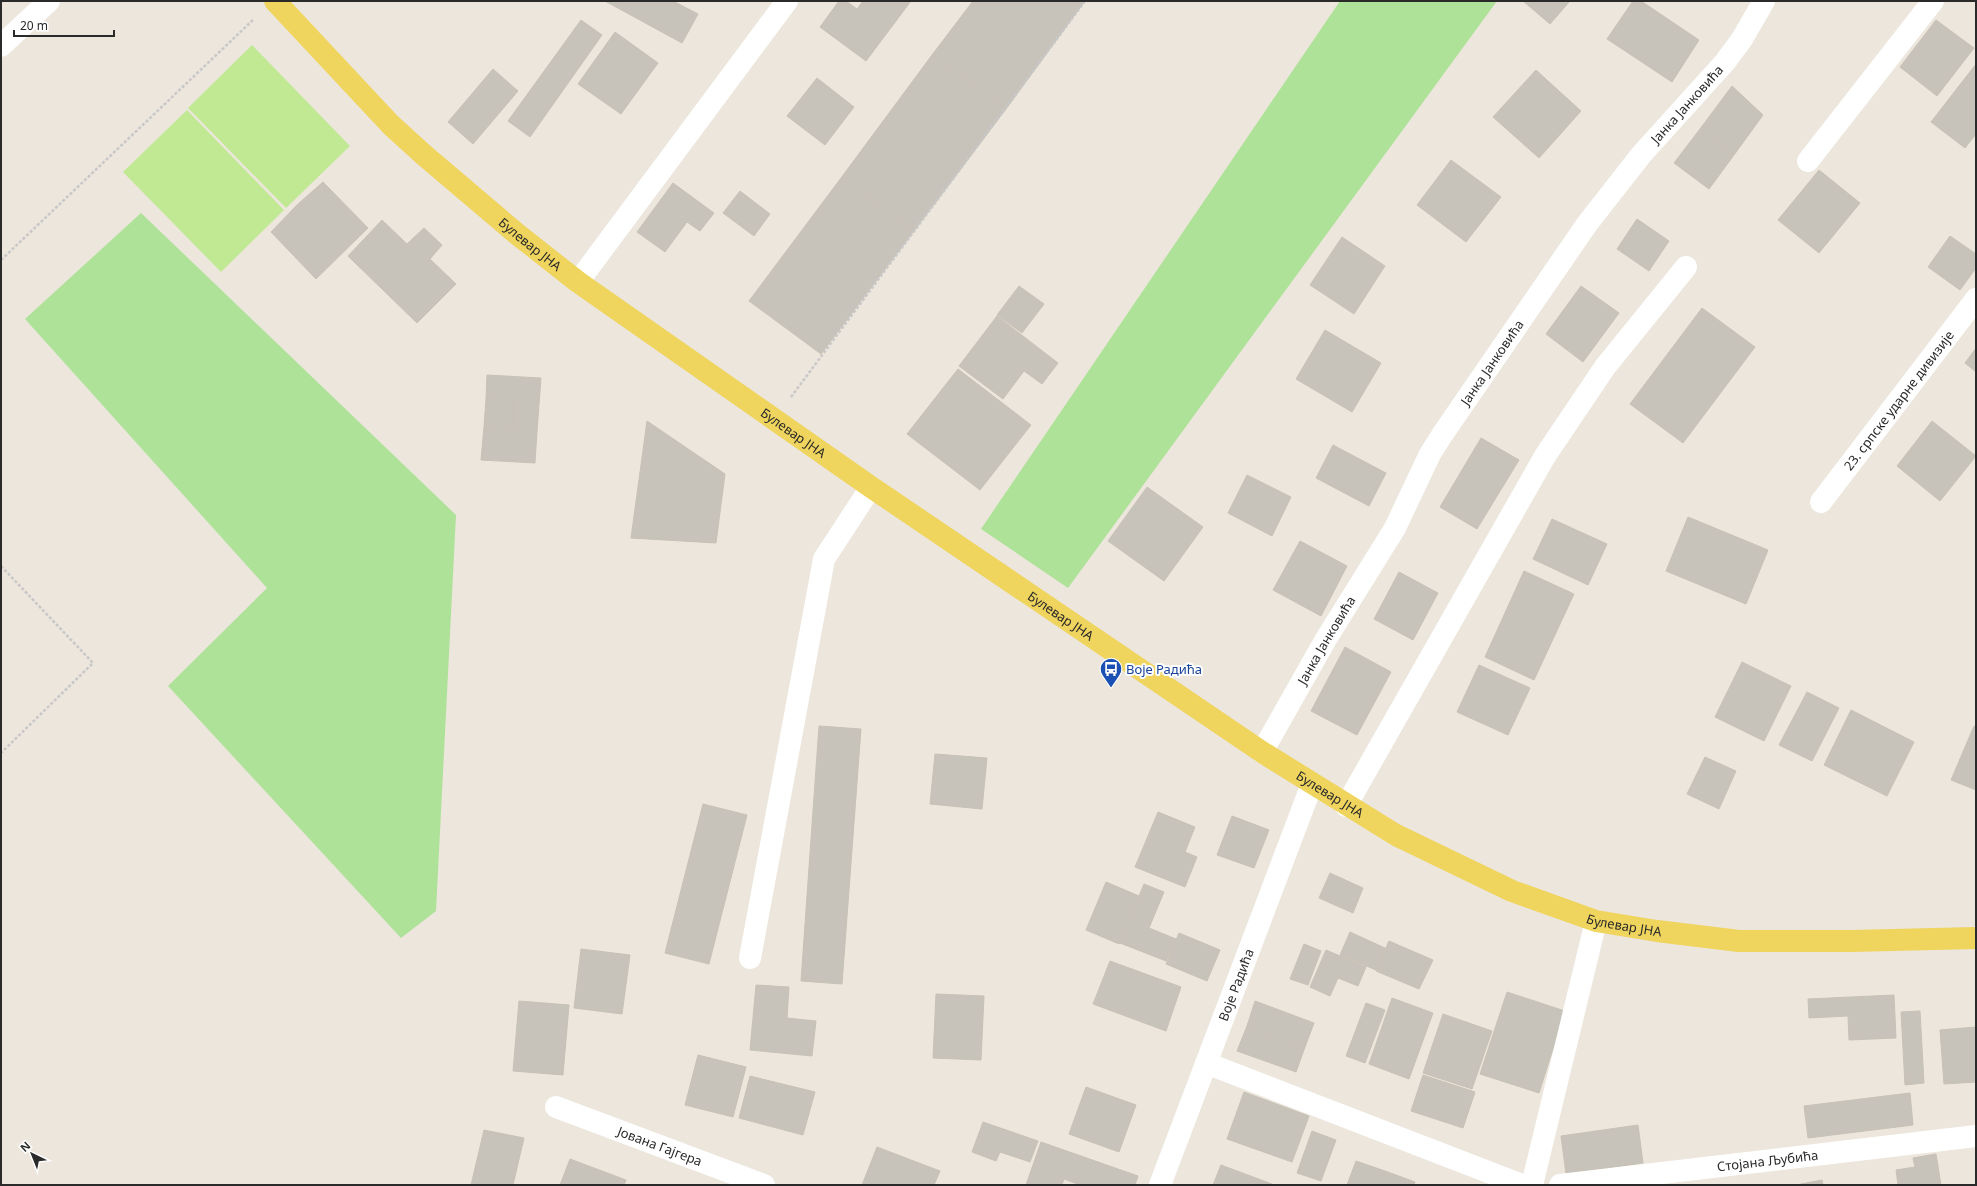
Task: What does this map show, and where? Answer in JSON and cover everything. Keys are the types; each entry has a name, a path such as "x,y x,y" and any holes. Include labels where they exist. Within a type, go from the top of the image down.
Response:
{"main road":[{"name":"Булевар ЈНА","path":"275,1 391,125 517,234 578,282 871,487 1262,752 1346,806 1396,835 1512,891 1596,921 1657,931 1739,941 1851,941 1976,938"}],"street":[{"path":"578,282 787,1"},
{"name":"Јанка Јанковића","path":"1262,752 1326,639 1395,528 1427,460 1442,435 1587,224 1641,155 1725,62 1742,39 1764,1"},
{"path":"1808,161 1933,1"},
{"path":"1,46 38,5"},
{"path":"1346,806 1545,456 1605,367 1686,266"},
{"name":"23. српске ударне дивизије","path":"1821,502 1976,299"},
{"path":"750,958 824,559 871,487"},
{"name":"Воје Радића","path":"1160,1185 1312,784"},
{"path":"1532,1185 1596,921"},
{"path":"1206,1063 1522,1185"},
{"name":"Јована Гајгера","path":"556,1107 764,1185"},
{"name":"Стојана Љубића","path":"1560,1185 1976,1136"}],"path":[{"path":"787,402 1085,1"},
{"path":"1,260 254,18"},
{"path":"1,566 93,663 1,753"}],"green space":[{"path":"1340,1 1497,1 1068,588 981,529"},
{"path":"252,45 350,146 286,208 188,108"},
{"path":"187,110 284,210 221,272 123,172"},
{"path":"141,213 456,515 436,911 401,938 168,686 267,588 25,319"}],"building":[{"path":"605,1 673,1 698,14 682,43"},
{"path":"839,1 846,1 857,9 863,1 911,1 866,61 820,27"},
{"path":"973,1 1085,1 1006,109 932,55"},
{"path":"1523,1 1570,1 1550,24"},
{"path":"1633,1 1641,1 1699,40 1672,82 1607,39"},
{"path":"581,20 602,35 530,137 508,121"},
{"path":"1936,20 1974,48 1937,96 1900,67"},
{"path":"615,32 658,63 621,114 578,84"},
{"path":"932,55 1006,109 913,232 841,178"},
{"path":"1976,64 1976,134 1965,148 1931,122"},
{"path":"493,69 518,91 473,144 448,122"},
{"path":"1536,70 1581,111 1539,158 1493,117"},
{"path":"817,78 854,107 825,145 787,116"},
{"path":"1732,86 1763,115 1734,155 1700,129"},
{"path":"1700,129 1734,155 1709,189 1674,163"},
{"path":"1451,160 1501,197 1466,242 1417,205"},
{"path":"1819,170 1860,203 1819,253 1778,220"},
{"path":"841,178 913,232 821,354 749,301"},
{"path":"323,182 368,228 316,279 271,232 298,204"},
{"path":"673,183 714,213 700,231 687,222 665,252 637,232"},
{"path":"740,191 770,214 754,236 723,213"},
{"path":"1637,219 1669,241 1649,271 1617,249"},
{"path":"382,220 407,244 424,228 442,245 430,259 456,284 417,323 348,256"},
{"path":"1950,236 1976,254 1976,268 1960,290 1928,267"},
{"path":"1342,237 1385,266 1354,314 1310,285"},
{"path":"1019,286 1044,304 1022,333 997,315"},
{"path":"1581,286 1619,313 1583,362 1546,334"},
{"path":"1702,308 1755,347 1683,443 1630,404"},
{"path":"997,316 1058,363 1042,384 1024,371 1003,399 959,366"},
{"path":"1325,330 1381,363 1352,412 1296,379"},
{"path":"1976,348 1976,372 1965,363"},
{"path":"958,369 1031,425 980,490 907,434"},
{"path":"487,375 541,378 537,431 512,429 514,401 486,399"},
{"path":"486,399 514,401 512,429 484,427"},
{"path":"647,421 725,474 716,543 631,538"},
{"path":"1932,421 1976,456 1940,501 1897,466"},
{"path":"484,427 537,431 535,463 481,460"},
{"path":"1481,438 1519,460 1477,529 1440,507"},
{"path":"1333,445 1386,473 1369,506 1316,478"},
{"path":"1247,475 1291,497 1272,536 1228,513"},
{"path":"1147,487 1203,527 1164,581 1108,541"},
{"path":"1688,517 1768,550 1746,604 1666,571"},
{"path":"1552,519 1607,544 1588,585 1533,559"},
{"path":"1300,541 1347,566 1321,616 1273,590"},
{"path":"1524,571 1574,594 1534,680 1485,657"},
{"path":"1399,572 1438,593 1413,640 1374,619"},
{"path":"1345,647 1391,672 1357,735 1311,711"},
{"path":"1742,662 1791,686 1764,741 1715,717"},
{"path":"1479,665 1530,688 1508,735 1457,712"},
{"path":"1807,692 1839,708 1812,761 1779,745"},
{"path":"1851,710 1914,742 1887,796 1824,765"},
{"path":"819,726 861,729 842,984 801,981"},
{"path":"1974,726 1976,727 1976,790 1951,780"},
{"path":"935,754 987,758 982,809 930,804"},
{"path":"1705,757 1736,771 1719,809 1687,794"},
{"path":"703,804 747,815 709,964 665,953"},
{"path":"1158,812 1195,827 1185,852 1197,857 1185,887 1135,867"},
{"path":"1232,816 1269,830 1254,868 1217,855"},
{"path":"1330,873 1363,888 1353,913 1319,898"},
{"path":"1106,882 1139,896 1119,944 1086,930"},
{"path":"1144,884 1164,892 1149,928 1176,939 1166,961 1120,943"},
{"path":"1350,932 1385,948 1376,970 1340,955"},
{"path":"1179,933 1220,950 1207,981 1166,964"},
{"path":"1389,941 1433,960 1419,989 1376,971"},
{"path":"1304,944 1321,951 1308,985 1290,979"},
{"path":"581,949 630,955 622,1014 574,1008"},
{"path":"1326,950 1366,967 1358,986 1338,978 1330,996 1310,987"},
{"path":"1110,961 1181,987 1166,1031 1093,1004"},
{"path":"756,985 789,987 787,1018 816,1021 812,1056 750,1050"},
{"path":"1507,992 1565,1011 1539,1093 1480,1074"},
{"path":"936,994 984,996 981,1060 933,1058"},
{"path":"1894,995 1896,1038 1849,1040 1848,1016 1809,1018 1808,999"},
{"path":"1392,998 1433,1013 1409,1079 1369,1064"},
{"path":"519,1001 569,1005 563,1075 513,1071"},
{"path":"1255,1001 1314,1023 1305,1047 1247,1026"},
{"path":"1366,1003 1385,1010 1365,1063 1346,1056"},
{"path":"1920,1011 1924,1083 1905,1085 1901,1012"},
{"path":"1443,1014 1492,1031 1472,1089 1423,1073"},
{"path":"1247,1026 1305,1047 1296,1072 1237,1051"},
{"path":"1976,1027 1976,1082 1944,1084 1940,1030"},
{"path":"698,1055 746,1067 733,1117 685,1105"},
{"path":"1423,1075 1475,1092 1463,1128 1411,1111"},
{"path":"750,1076 815,1092 803,1135 739,1118"},
{"path":"1086,1087 1136,1105 1119,1152 1069,1134"},
{"path":"1244,1092 1309,1116 1292,1162 1227,1139"},
{"path":"1910,1093 1913,1125 1808,1138 1804,1106"},
{"path":"983,1122 1038,1141 1030,1162 1000,1152 996,1161 972,1152"},
{"path":"1638,1125 1643,1163 1566,1174 1561,1136"},
{"path":"484,1130 524,1138 513,1185 471,1185"},
{"path":"1312,1131 1336,1140 1321,1181 1297,1173"},
{"path":"1041,1142 1138,1176 1135,1185 1080,1185 1064,1179 1062,1185 1026,1185"},
{"path":"877,1147 940,1171 934,1185 862,1185"},
{"path":"1936,1154 1941,1185 1898,1185 1896,1170 1915,1167 1913,1158"},
{"path":"570,1159 626,1180 624,1185 560,1185"},
{"path":"1356,1161 1385,1171 1380,1185 1347,1185"},
{"path":"1221,1165 1272,1184 1272,1185 1213,1185"},
{"path":"1385,1171 1415,1182 1414,1185 1380,1185"},
{"path":"1822,1180 1823,1185 1796,1185"}],"place":[{"name":"Воје Радића","path":"1111,688"}]}
